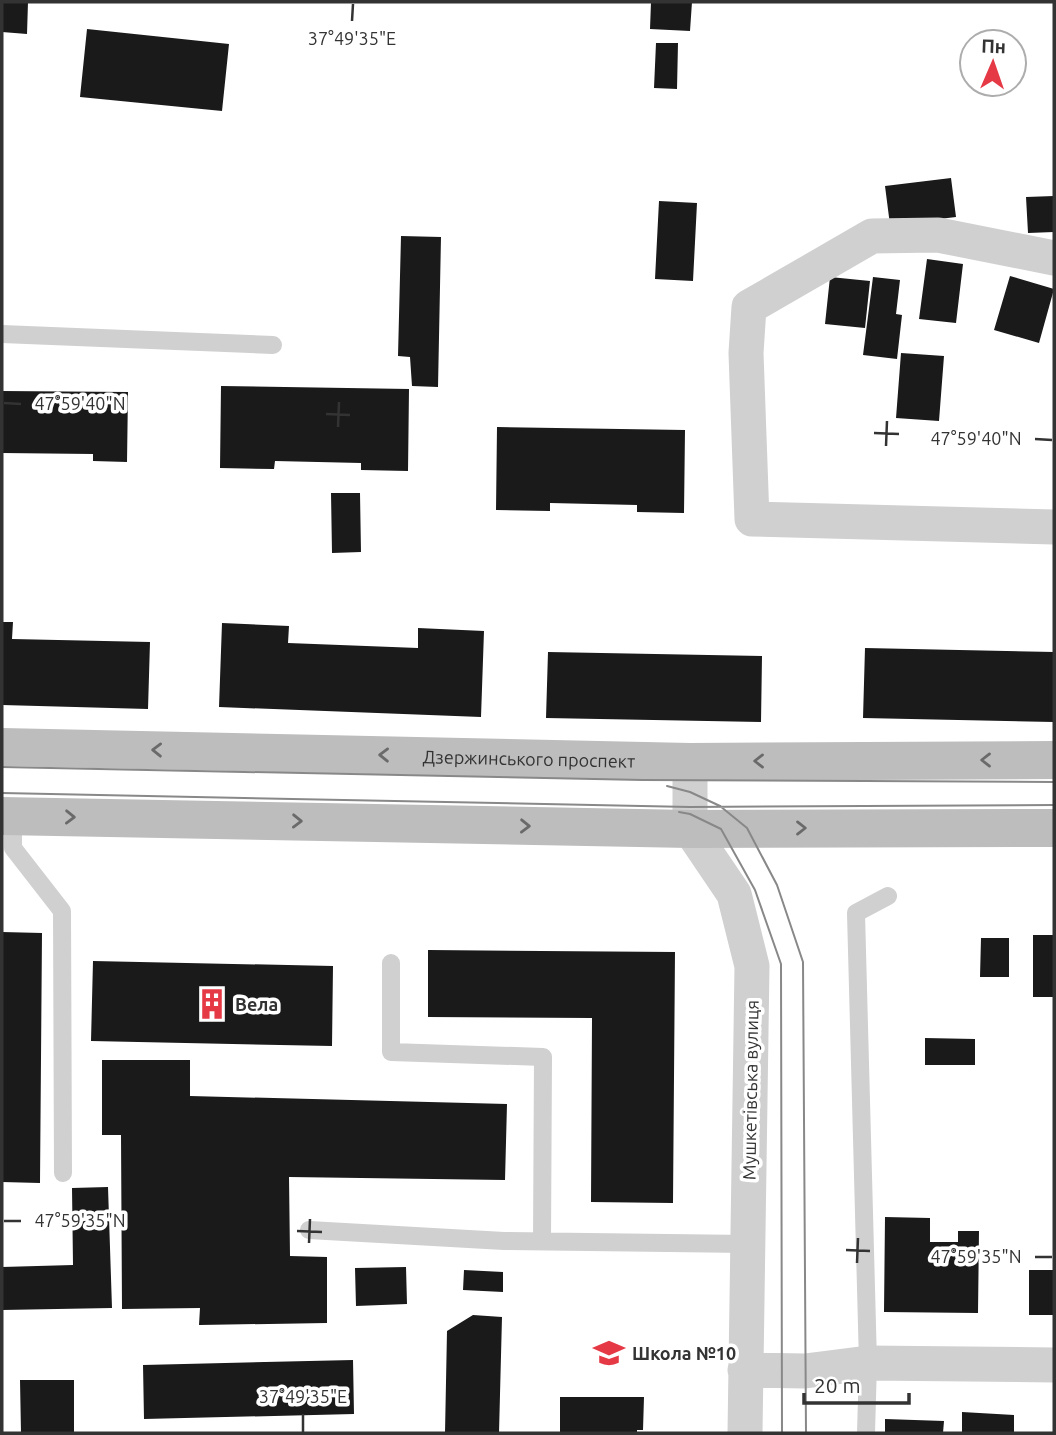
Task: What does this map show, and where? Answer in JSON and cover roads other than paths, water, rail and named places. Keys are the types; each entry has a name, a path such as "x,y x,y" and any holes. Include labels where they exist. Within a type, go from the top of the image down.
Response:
{"street":[{"path":"1054,258 938,235 872,236 749,307 746,353 752,519 1054,527"},
{"name":"Дзержинського проспект","path":"2,747 690,762 1054,760"},
{"path":"690,762 690,829"},
{"path":"8,816 690,829 1054,828"},
{"name":"Мушкетівська вулиця","path":"690,829 734,894 752,966 745,1433"},
{"path":"746,1370 806,1371 868,1363 1054,1364"}],"lane":[{"path":"2,334 273,345"},
{"path":"8,816 12,848 62,911 63,1173"},
{"path":"866,1433 868,1363 856,913 888,896"},
{"path":"391,963 391,1052 543,1057 542,1241"},
{"path":"309,1230 542,1241 748,1244"}],"tram line":[{"path":"2,767 643,780 1054,782"},
{"path":"667,786 690,792 720,806 747,828 777,885 803,962 806,1433"},
{"path":"2,793 690,807 1054,805"},
{"path":"679,812 690,814 721,829 755,890 781,964 782,1433"}],"place":[{"name":"Вела","path":"212,1004"},
{"name":"Школа №10","path":"609,1353"}]}
